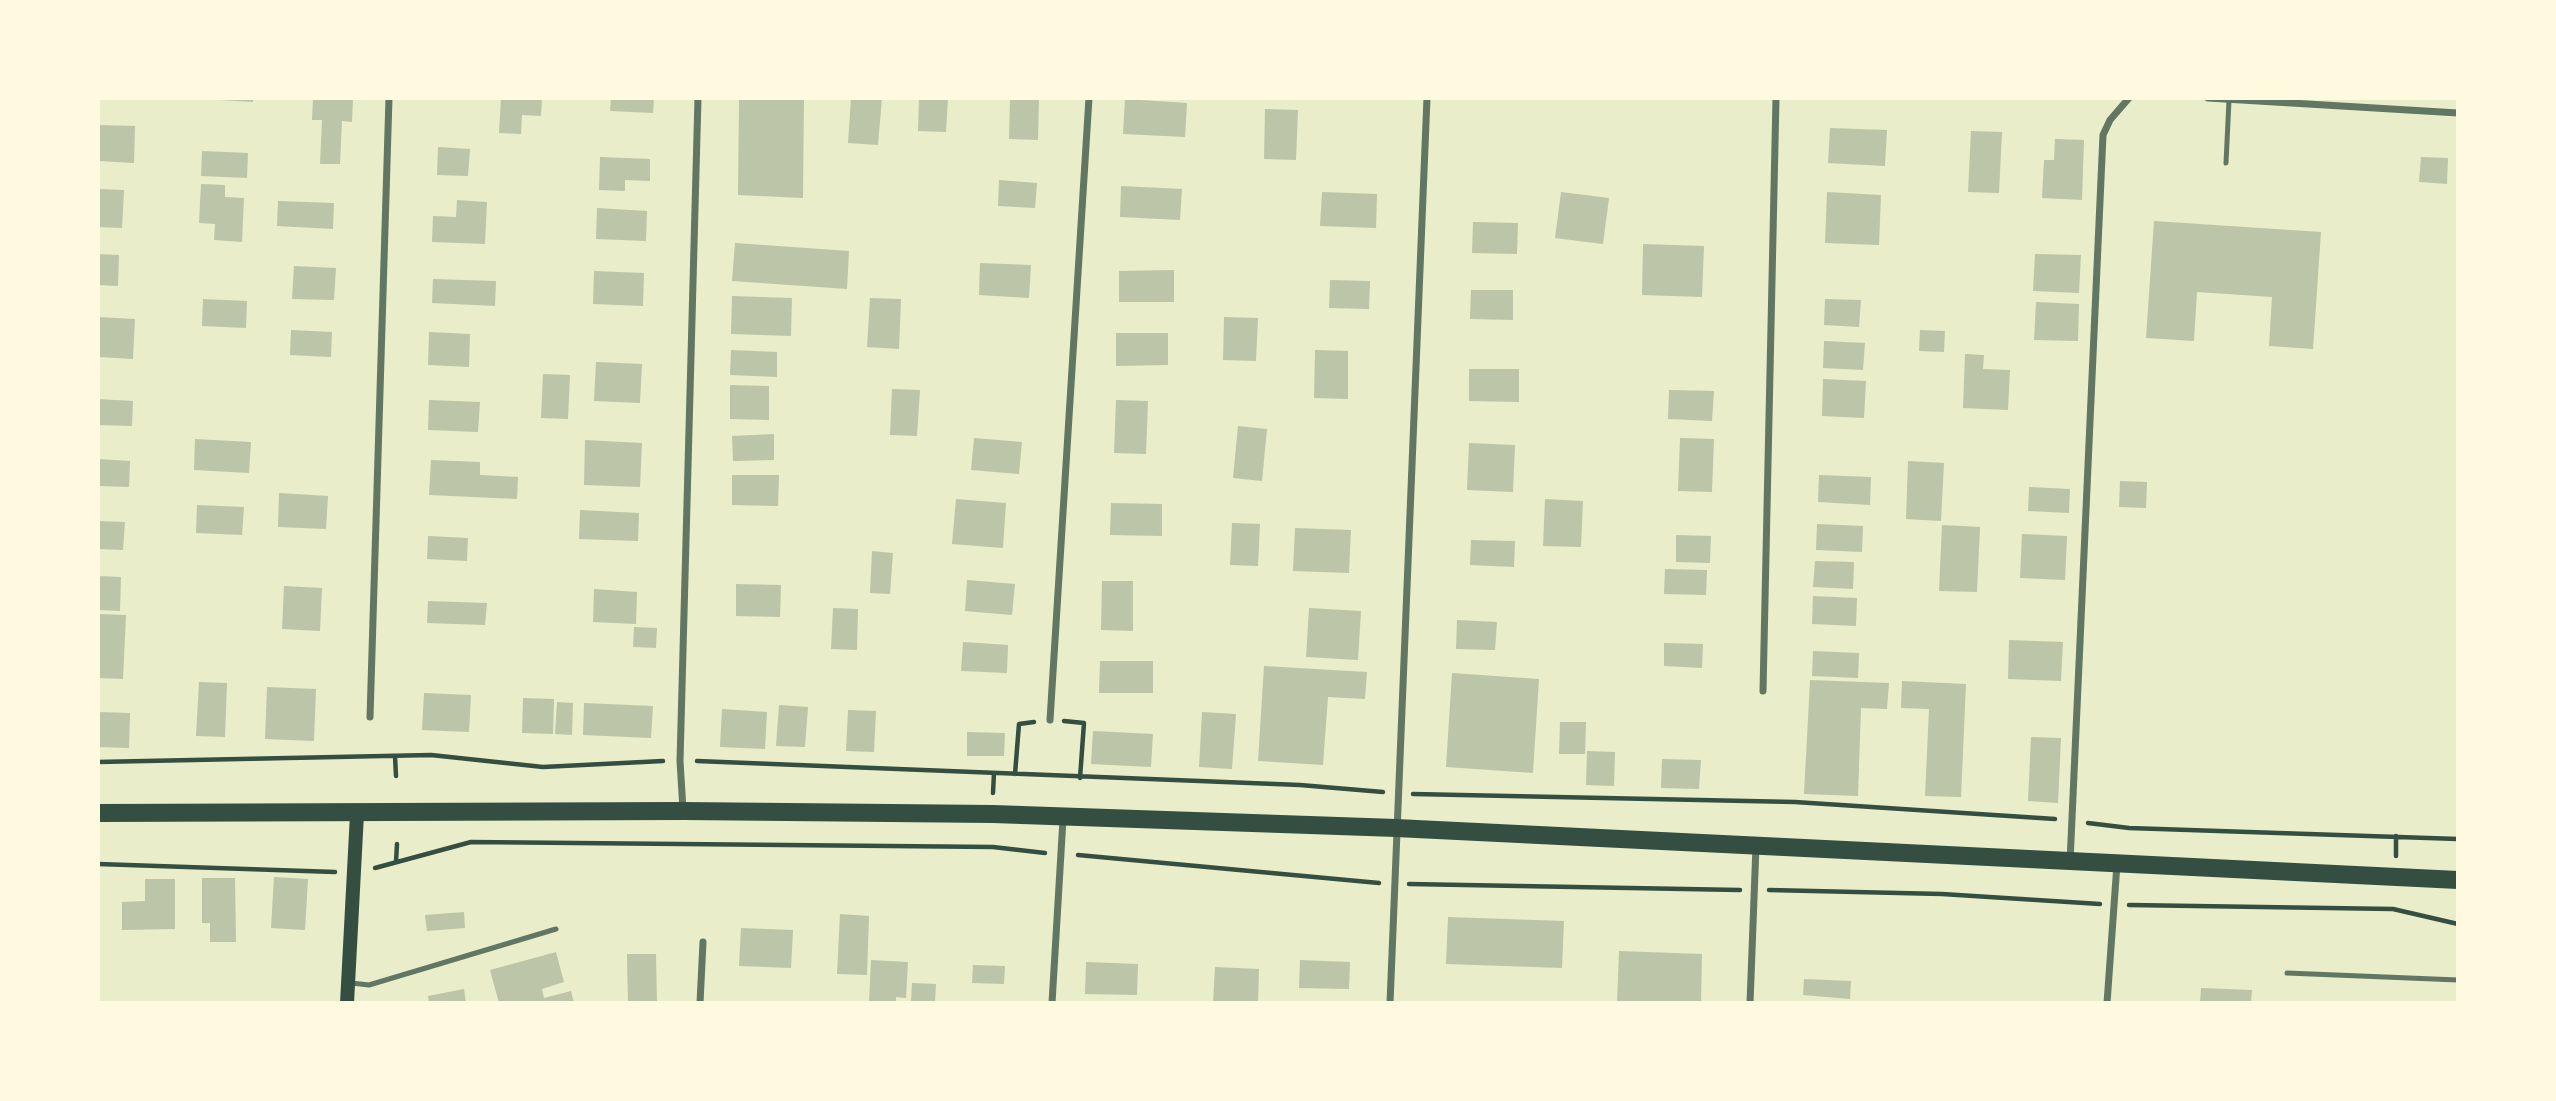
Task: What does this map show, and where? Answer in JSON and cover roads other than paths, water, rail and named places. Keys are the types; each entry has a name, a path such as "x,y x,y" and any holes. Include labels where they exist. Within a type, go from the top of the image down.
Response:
{"main road":[{"path":"98,813 683,811 1063,817 1396,828 2458,880"},
{"path":"347,1003 356,873 357,814"}],"street":[{"path":"370,717 389,98"},
{"path":"683,811 680,761 698,98"},
{"path":"1050,720 1089,98"},
{"path":"1390,1003 1427,98"},
{"path":"1763,691 1776,98"},
{"path":"2070,862 2103,135 2110,120 2129,98"},
{"path":"2208,98 2458,113"},
{"path":"1052,1003 1063,817"},
{"path":"1750,1003 1756,846"},
{"path":"2107,1003 2117,863"},
{"path":"700,1003 703,942"}],"lane":[{"path":"2226,163 2229,100"},
{"path":"348,983 369,985 556,929"},
{"path":"2287,973 2458,980"}]}
